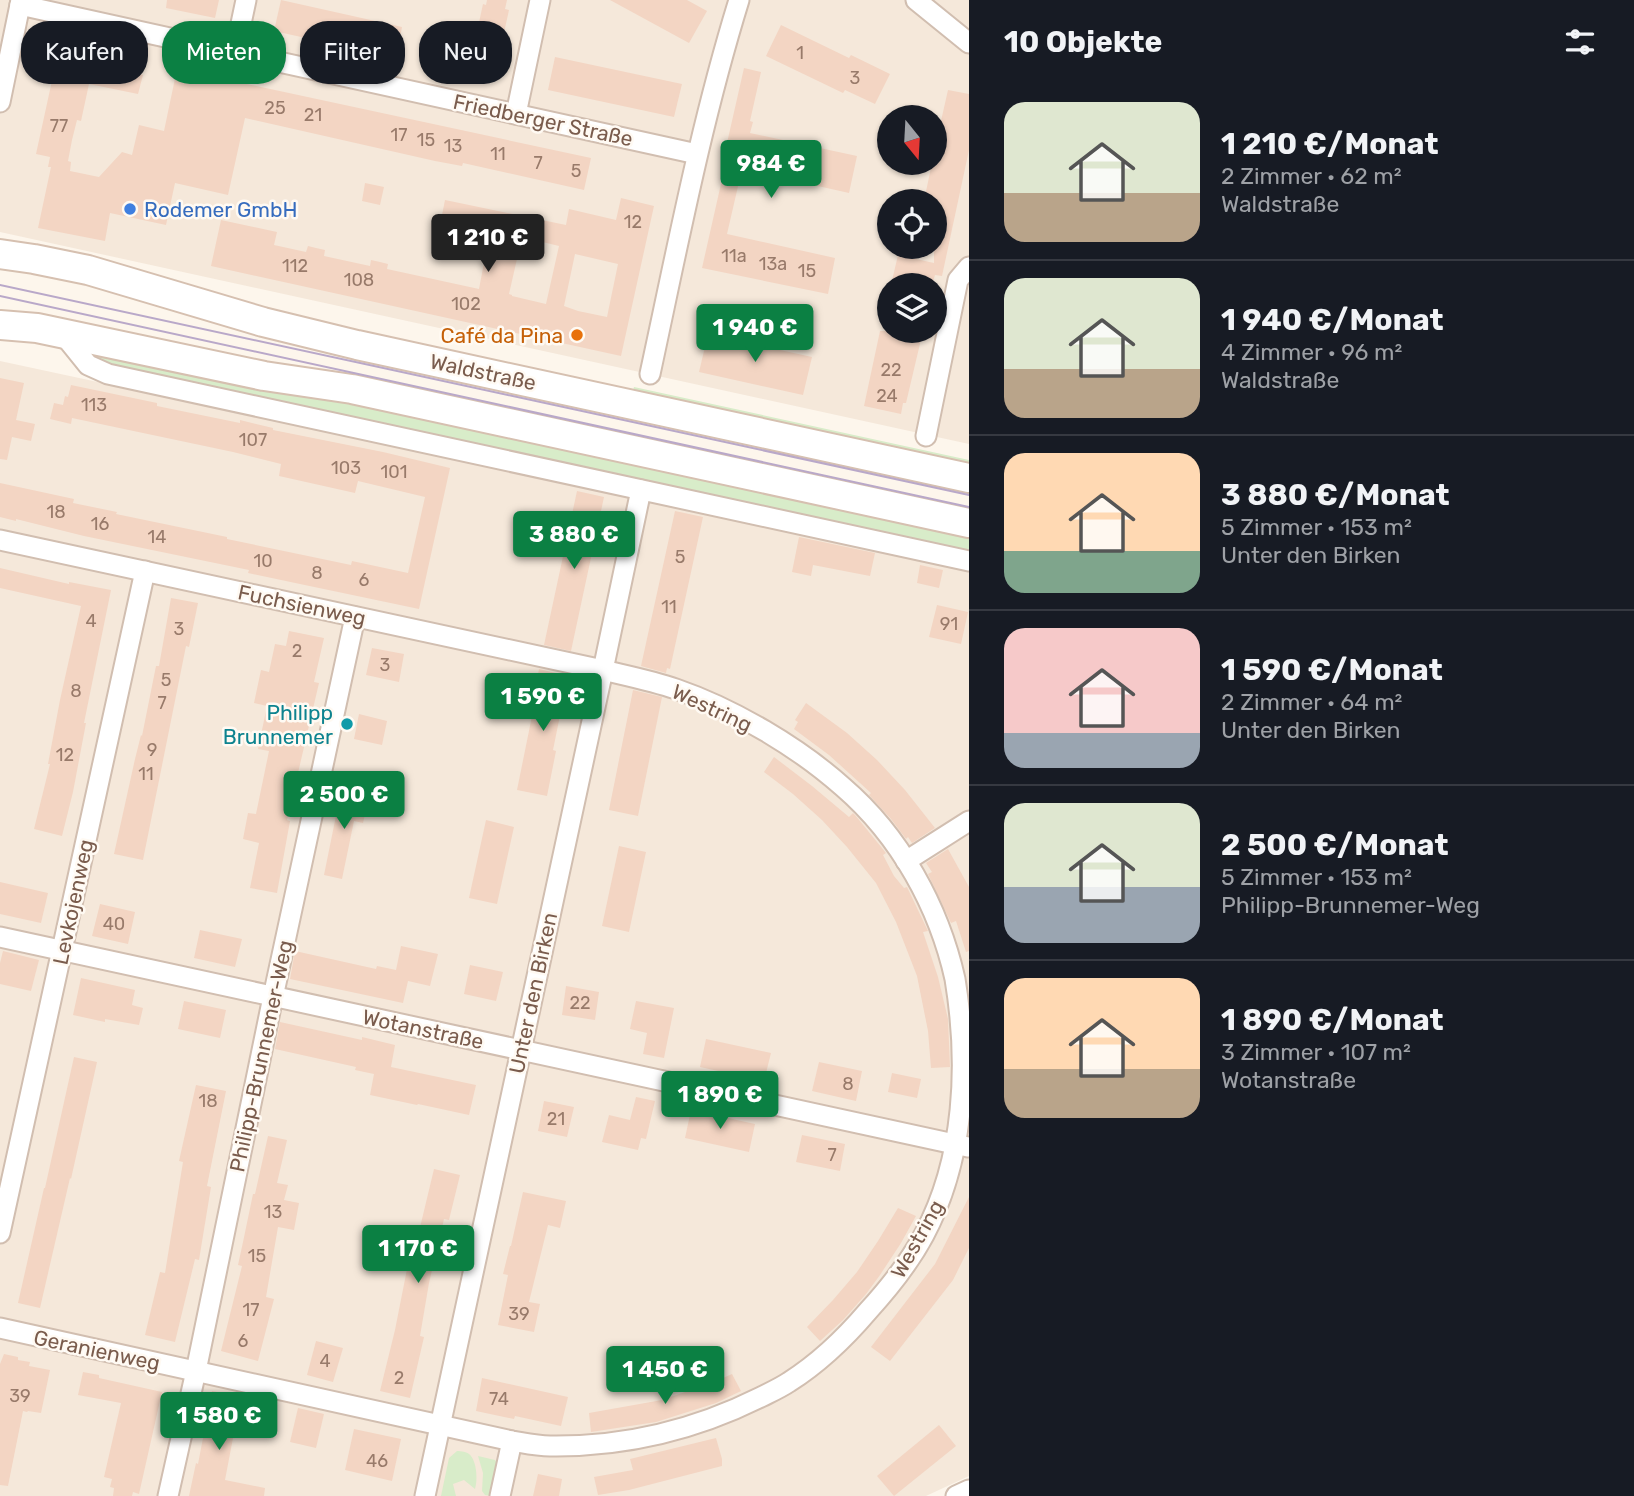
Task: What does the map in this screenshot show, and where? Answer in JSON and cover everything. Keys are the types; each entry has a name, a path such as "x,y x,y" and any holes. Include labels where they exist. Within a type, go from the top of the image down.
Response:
{"main road":[{"name":"Waldstraße","path":"0,254 88,270 263,322 357,345 969,478"},
{"name":"Waldstraße","path":"0,325 37,328 264,376 365,392 969,523"}],"street":[{"path":"242,21 246,0"},
{"path":"516,114 540,0"},
{"path":"650,374 697,154 717,72 739,0"},
{"path":"916,0 969,43"},
{"path":"0,102 21,3"},
{"name":"Friedberger Straße","path":"21,3 162,35"},
{"name":"Friedberger Straße","path":"286,63 697,154"},
{"path":"926,436 958,280 969,267"},
{"path":"63,334 88,365 108,374 969,561"},
{"name":"Unter den Birken","path":"425,1496 604,670 640,490"},
{"name":"Fuchsienweg","path":"0,540 604,670"},
{"name":"Levkojenweg","path":"0,1233 145,571"},
{"name":"Philipp-Brunnemer-Weg","path":"167,1496 196,1371 355,617"},
{"name":"Westring","path":"441,1425 547,1446 612,1443 673,1432 730,1412 788,1383 823,1358 892,1284 924,1236 963,1146 965,1035 950,954 932,907 906,861 876,820 813,762 720,707 674,688 604,670"},
{"path":"906,861 969,821"},
{"name":"Wotanstraße","path":"0,937 963,1146"},
{"name":"Geranienweg","path":"0,1328 441,1425"},
{"path":"500,1496 512,1441"},
{"path":"956,1496 969,1490"}],"shaded area":[{"path":"0,0 969,0 969,444 0,232"},
{"path":"0,361 969,569 969,1476 926,1496 0,1496"}],"green space":[{"path":"83,351 347,401 969,536 969,554 118,369"},
{"path":"634,387 969,460 969,467 632,394"},
{"path":"457,1451 468,1453 474,1461 477,1476 475,1489 464,1480 453,1484 456,1496 441,1496 449,1458"},
{"path":"478,1456 495,1460 497,1463 491,1496 482,1491 483,1473"}],"building":[{"path":"167,0 219,0 215,18 166,8"},
{"path":"281,0 375,21 300,21 300,37 286,34 286,21 276,21"},
{"path":"487,0 507,0 505,9 509,10 507,21 479,21 483,4 486,5"},
{"path":"610,0 687,0 707,11 689,43"},
{"path":"781,25 849,58 851,55 890,74 875,104 845,90 843,93 766,56"},
{"path":"555,57 682,84 674,117 548,90"},
{"path":"744,68 761,72 750,121 753,122 750,133 857,156 849,193 742,169 727,234 835,258 828,294 702,268"},
{"path":"51,84 89,84 81,121 77,120 68,161 71,162 70,171 99,177 122,152 132,155 139,125 164,131 174,84 247,84 591,158 584,190 463,163 462,166 435,161 245,118 228,195 175,183 166,225 110,213 105,241 38,228 51,167 48,167 50,157 36,154"},
{"path":"89,84 141,84 138,94"},
{"path":"948,90 969,94 969,150 947,253 947,189 927,189 929,175 947,175 947,105 945,105"},
{"path":"365,183 384,187 380,205 362,201"},
{"path":"621,198 654,206 621,356 211,266 221,220 277,232 274,245 306,252 308,246 325,250 324,256 370,266 371,260 388,264 387,269 479,289 490,231 441,220 445,200 566,225 569,209 616,220","holes":["522,237 559,246 546,304 509,294","575,254 618,264 607,317 564,306"]},
{"path":"897,259 934,263 934,259 946,259 943,273 894,273"},
{"path":"708,334 812,357 803,395 699,372"},
{"path":"877,343 920,343 901,414 864,406"},
{"path":"0,378 24,383 16,420 35,424 31,441 12,437 7,460 0,459"},
{"path":"71,385 157,403 157,406 240,423 240,420 273,430 450,468 419,609 0,517 0,483 74,499 73,503 117,512 116,514 227,539 351,565 352,561 408,573 425,497 358,481 355,493 279,476 281,464 233,452 72,418 71,424 50,419 54,403 63,405"},
{"path":"577,491 604,497 571,651 544,645"},
{"path":"675,511 703,517 670,669 667,668 666,673 641,666"},
{"path":"799,537 875,553 870,576 813,565 811,576 792,572"},
{"path":"920,565 943,570 939,588 917,583"},
{"path":"0,568 69,584 111,590 73,792 62,836 34,829 50,764 60,700 81,606 0,588"},
{"path":"171,598 198,603 189,647 186,646 143,860 114,854 156,666 159,666"},
{"path":"937,605 968,612 961,644 929,637"},
{"path":"289,631 324,638 314,682 319,683 287,820 290,821 277,893 250,888 259,843 243,839 248,813 256,814 269,751 258,749 267,706 254,703 261,670 269,672 275,644 286,646"},
{"path":"372,648 404,654 399,682 366,675"},
{"path":"539,669 568,676 547,796 517,790"},
{"path":"633,690 662,697 638,816 609,810"},
{"path":"806,703 847,733 877,760 935,828 912,843 908,837 906,839 869,795 871,793 829,755 794,729 798,722 795,720"},
{"path":"359,714 387,721 382,745 354,739"},
{"path":"774,757 849,817 853,813 886,853 883,855 894,876 904,888 907,887 928,931 923,932 948,1019 950,1067 931,1068 928,1031 917,976 896,922 876,883 822,820 764,772"},
{"path":"341,791 369,797 363,823 354,821 342,879 324,875"},
{"path":"486,820 514,827 497,904 469,898"},
{"path":"619,846 646,852 629,932 602,926"},
{"path":"948,849 969,887 969,951 966,952 956,921 951,923 928,874 932,872 926,863"},
{"path":"0,882 48,893 41,923 0,914"},
{"path":"100,904 135,912 128,944 92,936"},
{"path":"200,930 242,939 235,967 194,958"},
{"path":"401,946 438,954 430,986 408,981 403,1003 290,979 295,951 376,969 377,966 396,970"},
{"path":"3,951 39,960 31,991 0,984"},
{"path":"470,965 503,972 496,1001 464,994"},
{"path":"81,978 135,990 132,1005 143,1008 139,1025 105,1019 105,1022 73,1015"},
{"path":"566,986 599,992 595,1020 562,1015"},
{"path":"184,1001 226,1010 220,1038 178,1029"},
{"path":"636,1001 674,1008 664,1058 643,1054 647,1033 630,1029"},
{"path":"280,1022 395,1045 391,1067 476,1085 469,1115 370,1095 374,1074 355,1070 356,1067 275,1049"},
{"path":"706,1039 771,1053 764,1081 700,1067"},
{"path":"74,1057 97,1062 40,1308 18,1303"},
{"path":"819,1062 862,1071 856,1101 812,1091"},
{"path":"892,1073 921,1079 917,1098 888,1092"},
{"path":"196,1085 226,1091 207,1186 211,1187 199,1260 195,1259 175,1342 145,1335 160,1272 165,1273 183,1162 179,1161"},
{"path":"636,1097 655,1101 646,1139 641,1138 638,1150 602,1142 609,1115 630,1120"},
{"path":"544,1101 574,1107 567,1137 538,1131"},
{"path":"691,1110 755,1124 749,1152 685,1138"},
{"path":"802,1135 845,1144 840,1171 796,1162"},
{"path":"268,1136 287,1140 277,1183 288,1185 284,1200 299,1203 294,1230 278,1227 266,1297 274,1299 258,1361 221,1351 242,1266 238,1265"},
{"path":"434,1169 460,1175 449,1220 444,1219 429,1283 420,1336 424,1337 410,1398 380,1391 408,1264 395,1261 401,1236 417,1240"},
{"path":"523,1192 566,1201 560,1228 548,1225 529,1302 540,1304 534,1332 498,1325 508,1275 503,1274"},
{"path":"969,1197 969,1248 953,1280 890,1361 871,1347 935,1264"},
{"path":"898,1208 916,1216 901,1243 866,1294 820,1341 807,1327 857,1272"},
{"path":"316,1341 343,1348 333,1382 307,1375"},
{"path":"4,1354 30,1362 29,1366 50,1370 41,1413 23,1411 8,1486 0,1485 0,1364"},
{"path":"83,1372 162,1392 139,1494 133,1492 132,1496 113,1496 114,1488 110,1487 112,1479 104,1477 121,1403 78,1395"},
{"path":"732,1374 741,1391 716,1403 656,1422 591,1432 589,1413 662,1400"},
{"path":"482,1378 568,1397 561,1426 476,1411"},
{"path":"212,1391 241,1396 225,1480 265,1488 264,1496 189,1496"},
{"path":"298,1408 324,1414 316,1448 290,1442"},
{"path":"939,1425 956,1446 894,1496 877,1476"},
{"path":"354,1429 401,1439 392,1481 345,1470"},
{"path":"716,1438 722,1466 629,1490 598,1495 594,1477 633,1470 630,1459"},
{"path":"538,1474 562,1479 559,1496 533,1496"}],"tram line":[{"path":"0,285 969,495"},
{"path":"0,296 969,507"}],"place":[{"name":"Rodemer GmbH","path":"130,209"},
{"name":"Café da Pina","path":"577,335"},
{"name":"Philipp Brunnemer","path":"347,724"}]}
